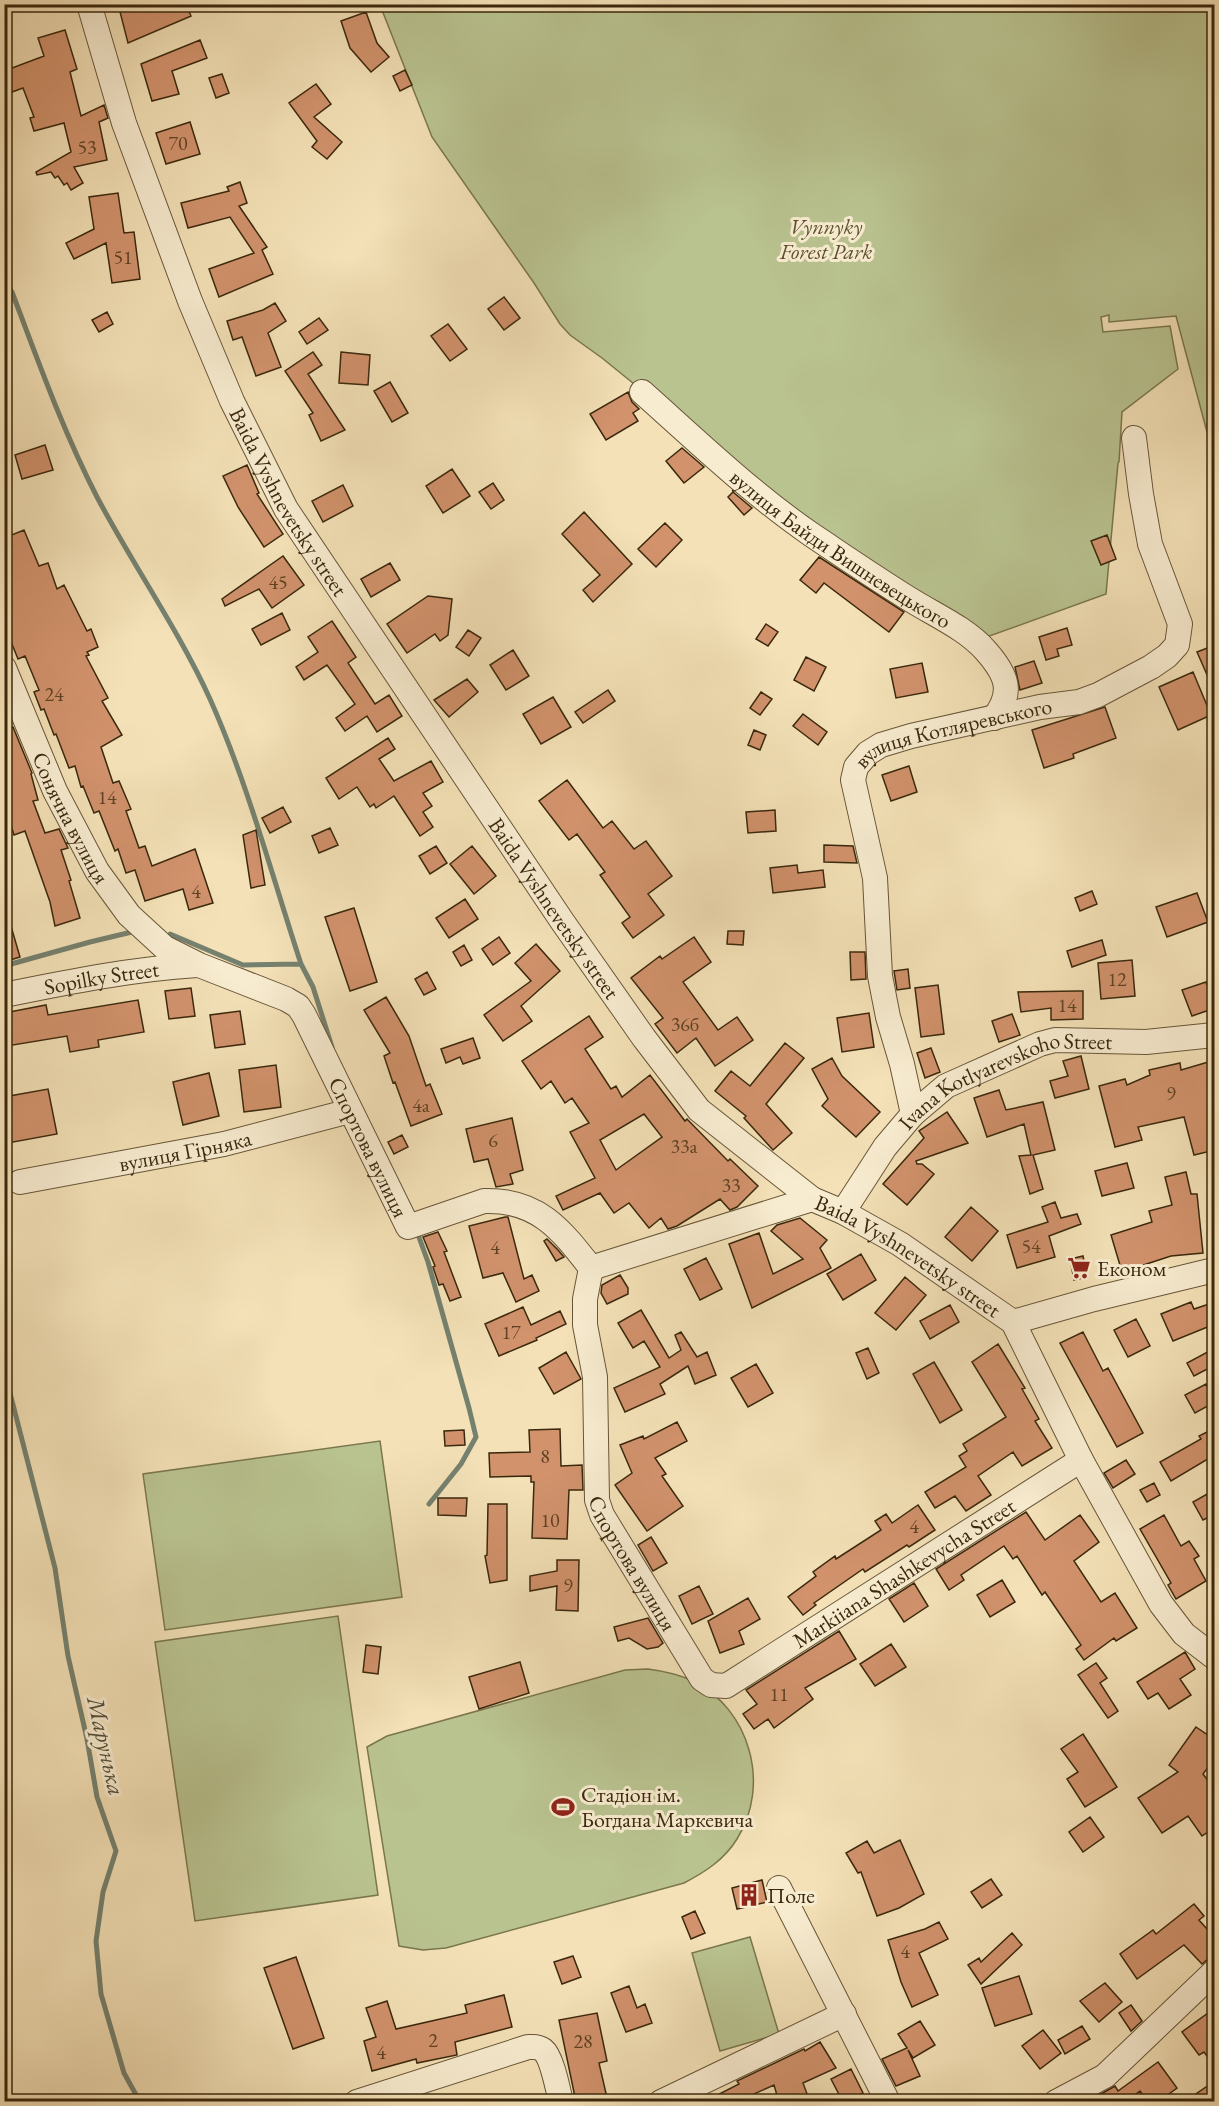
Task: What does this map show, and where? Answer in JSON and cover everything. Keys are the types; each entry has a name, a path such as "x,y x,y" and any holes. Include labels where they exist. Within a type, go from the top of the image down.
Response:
{"street":[{"name":"Baida Vyshnevetsky street","path":"89,4 124,123 190,300 232,401 286,509 562,921 644,1038 699,1110 812,1199 843,1212 900,1244 1013,1322 1081,1460 1161,1604 1184,1634 1215,1657"},
{"name":"вулиця Байди Вишневецького","path":"642,392 777,509 890,587 963,632 985,650 1002,673 1007,688 1004,705 994,718"},
{"name":"вулиця Котляревського","path":"913,1114 880,976 874,878 853,780 856,767 868,753 881,745 910,736 1040,707 1079,702 1098,695 1151,667 1167,656 1177,645 1180,624 1150,544 1134,438"},
{"name":"Сонячна вулиця","path":"4,668 56,791 97,872 129,915 165,948"},
{"name":"Спортова вулиця","path":"165,948 199,965 286,999 298,1006 408,1227 484,1200 497,1200 528,1208 544,1216 565,1234 591,1268 585,1299 585,1325 595,1377 597,1500 602,1515 702,1679 711,1685 726,1686"},
{"name":"Sopilky Street","path":"4,995 101,976 164,967 199,965"},
{"name":"Ivana Kotlyarevskoho Street","path":"843,1212 885,1147 913,1114 945,1086 1040,1044 1055,1040 1146,1042 1215,1035"},
{"name":"вулиця Гірняка","path":"20,1182 224,1144 350,1111"},
{"path":"591,1268 812,1199"},
{"path":"1013,1322 1094,1299 1215,1270"},
{"name":"Markiiana Shashkevycha Street","path":"726,1686 1081,1460"},
{"path":"779,1888 888,2102"},
{"path":"1056,2102 1105,2076 1215,1972"},
{"path":"661,2102 844,2014"},
{"path":"357,2102 528,2047 543,2050 548,2057 561,2102"}],"green space":[{"name":"Vynnyky Forest Park","path":"380,5 1214,5 1214,458 1176,316 1109,322 1109,315 1101,317 1103,332 1170,326 1178,369 1122,412 1106,594 984,638 781,503 602,358 570,335 560,324 432,137"},
{"path":"380,1441 402,1597 165,1630 143,1474"},
{"path":"338,1616 378,1895 195,1921 155,1642"},
{"name":"Стадіон ім. Богдана Маркевича","path":"648,1669 670,1673 693,1681 713,1694 729,1710 741,1729 749,1750 753,1773 752,1795 747,1818 737,1839 726,1853 707,1870 684,1883 446,1948 423,1950 399,1946 367,1747 387,1736 625,1670"},
{"path":"750,1937 779,2034 720,2051 692,1953"}],"building":[{"path":"118,4 186,4 191,16 128,43"},
{"path":"366,12 377,43 389,57 371,72 350,48 341,21"},
{"path":"65,30 77,69 70,72 81,116 104,105 108,118 99,122 107,160 74,167 83,183 71,190 67,183 64,185 58,176 55,178 51,172 37,175 36,172 71,152 64,123 34,131 30,118 34,117 23,88 12,92 4,74 4,71 44,56 38,38"},
{"path":"200,40 207,58 172,71 179,94 152,101 141,64"},
{"path":"405,70 412,85 400,91 393,76"},
{"path":"222,74 229,93 216,98 209,78"},
{"path":"316,84 331,104 314,117 342,142 327,159 312,147 317,141 289,103"},
{"path":"190,122 200,154 166,164 156,133"},
{"path":"240,182 247,203 239,206 267,247 262,250 273,274 219,297 209,269 254,253 230,217 188,228 181,203 229,191 227,187"},
{"path":"118,193 124,233 134,232 140,279 112,283 106,243 74,259 66,243 94,229 89,197"},
{"path":"504,297 520,318 504,330 488,309"},
{"path":"275,303 286,321 268,333 281,367 256,376 242,337 233,340 227,321 263,310"},
{"path":"107,312 113,324 99,332 92,320"},
{"path":"319,318 328,330 307,344 299,332"},
{"path":"448,324 467,349 450,361 431,336"},
{"path":"313,352 322,365 308,374 345,430 321,441 309,415 313,413 285,371"},
{"path":"341,352 370,355 368,385 339,383"},
{"path":"390,382 408,413 392,422 374,391"},
{"path":"628,392 632,402 639,409 633,413 638,421 606,440 590,414"},
{"path":"45,445 53,470 22,479 15,455"},
{"path":"682,448 704,467 684,483 666,461"},
{"path":"247,465 259,493 257,494 283,534 264,547 238,507 223,476"},
{"path":"452,469 470,496 443,513 426,486"},
{"path":"493,483 504,500 491,509 479,492"},
{"path":"343,485 353,506 323,522 312,501"},
{"path":"733,492 752,508 744,515 728,497"},
{"path":"584,512 632,564 593,602 583,590 600,575 562,534"},
{"path":"665,523 682,540 656,567 638,549"},
{"path":"24,530 39,566 48,563 57,589 64,585 87,631 91,629 98,647 87,652 89,655 86,656 108,698 102,701 122,735 101,747 113,783 119,781 131,809 126,811 139,848 145,846 152,866 195,849 213,903 189,910 183,889 145,901 135,870 126,873 118,849 115,851 99,811 94,813 83,786 81,787 75,766 69,768 44,709 41,710 34,692 39,690 25,656 18,659 7,632 4,633 4,538"},
{"path":"1107,535 1116,559 1101,565 1091,541"},
{"path":"283,556 304,585 272,608 259,589 225,606 222,599"},
{"path":"819,557 904,612 889,632 824,583 816,593 800,580"},
{"path":"390,563 400,580 371,597 361,579"},
{"path":"428,596 452,599 448,635 440,641 435,634 407,653 387,624"},
{"path":"282,613 290,630 261,645 252,629"},
{"path":"332,621 356,657 348,663 375,704 389,695 402,716 377,732 367,716 345,731 336,718 355,704 327,665 304,680 296,667 318,652 308,637"},
{"path":"766,624 778,632 768,646 756,639"},
{"path":"1067,628 1072,645 1057,649 1059,656 1046,660 1039,637"},
{"path":"468,630 481,638 469,656 456,647"},
{"path":"1215,645 1215,693 1197,652"},
{"path":"513,650 529,676 506,690 490,665"},
{"path":"806,657 826,667 814,691 794,680"},
{"path":"1034,661 1042,683 1020,690 1015,667"},
{"path":"922,663 928,692 896,698 890,669"},
{"path":"1193,672 1211,715 1178,730 1159,687"},
{"path":"467,679 478,692 449,717 434,700"},
{"path":"608,690 615,701 583,723 575,712"},
{"path":"761,692 772,699 760,715 750,708"},
{"path":"553,697 571,727 541,744 523,714"},
{"path":"1105,707 1116,738 1073,754 1074,758 1044,768 1032,730"},
{"path":"803,714 827,732 818,745 793,726"},
{"path":"13,727 32,773 38,800 33,801 45,833 59,829 68,848 61,850 80,918 55,926 50,902 25,831 14,835 4,804 4,729"},
{"path":"754,730 766,735 760,750 748,745"},
{"path":"388,738 395,749 379,759 394,781 431,761 443,782 423,793 432,806 423,812 433,827 420,836 394,796 376,808 374,804 370,807 357,787 339,799 326,778"},
{"path":"909,766 917,792 891,801 882,775"},
{"path":"567,780 603,828 612,821 634,849 646,841 672,876 648,894 664,915 633,938 622,923 630,917 600,875 605,872 577,834 569,840 539,801"},
{"path":"283,807 291,822 270,833 262,818"},
{"path":"775,810 776,831 748,833 746,812"},
{"path":"330,828 338,845 319,853 312,836"},
{"path":"256,830 265,885 251,888 243,835"},
{"path":"824,845 853,846 857,863 824,862"},
{"path":"436,846 447,863 430,874 419,856"},
{"path":"472,846 496,876 474,894 450,864"},
{"path":"797,865 798,873 823,870 825,887 773,893 770,868"},
{"path":"1092,891 1097,904 1080,911 1075,898"},
{"path":"1197,893 1208,922 1167,937 1156,907"},
{"path":"465,899 478,919 449,938 436,918"},
{"path":"354,908 377,982 350,991 325,917"},
{"path":"8,916 20,957 4,962 4,917"},
{"path":"728,931 744,931 743,945 727,944"},
{"path":"499,937 510,953 493,965 482,949"},
{"path":"694,937 711,962 683,982 718,1030 737,1017 753,1040 715,1066 696,1038 677,1053 655,1024 663,1018 631,978 660,956 662,959"},
{"path":"1102,940 1106,955 1072,967 1067,951"},
{"path":"536,944 560,971 521,1006 532,1021 503,1041 484,1015 531,981 515,963"},
{"path":"464,945 472,960 461,966 453,952"},
{"path":"850,952 865,952 866,979 851,980"},
{"path":"1132,960 1135,996 1101,999 1098,963"},
{"path":"908,969 910,988 897,990 894,971"},
{"path":"427,972 436,989 424,995 415,979"},
{"path":"1206,982 1215,1008 1192,1016 1182,990"},
{"path":"938,985 944,1034 921,1037 915,988"},
{"path":"191,988 195,1016 169,1019 165,991"},
{"path":"1083,991 1083,1019 1051,1020 1051,1008 1021,1012 1018,992"},
{"path":"386,997 409,1036 426,1086 430,1084 442,1114 411,1126 384,1056 390,1053 364,1010"},
{"path":"138,1000 144,1032 98,1040 99,1047 70,1052 67,1036 7,1046 4,1013 46,1005 48,1015"},
{"path":"240,1011 245,1044 215,1048 210,1015"},
{"path":"869,1013 874,1047 842,1052 837,1018"},
{"path":"1012,1014 1020,1035 999,1042 992,1021"},
{"path":"589,1016 603,1037 585,1049 611,1089 616,1086 622,1097 650,1075 685,1121 687,1119 728,1161 730,1159 758,1186 737,1207 730,1210 720,1199 677,1226 668,1229 661,1218 649,1228 629,1203 614,1213 600,1193 563,1210 556,1196 595,1178 570,1132 589,1123 572,1098 565,1103 551,1081 541,1089 522,1061","holes":["644,1114 662,1137 616,1170 600,1140"]},
{"path":"473,1038 480,1058 463,1064 460,1057 446,1063 441,1049"},
{"path":"785,1043 804,1058 766,1104 792,1133 773,1150 744,1118 746,1116 715,1091 731,1071 750,1086"},
{"path":"931,1048 940,1072 925,1078 917,1053"},
{"path":"1081,1056 1089,1089 1055,1098 1050,1081 1068,1076 1063,1061"},
{"path":"832,1058 842,1076 880,1112 856,1137 822,1106 828,1099 812,1069"},
{"path":"1215,1060 1215,1150 1194,1155 1184,1117 1138,1127 1142,1140 1115,1147 1099,1086 1125,1079 1127,1085 1150,1075 1149,1070 1180,1063 1181,1070"},
{"path":"276,1065 281,1107 244,1112 239,1070"},
{"path":"209,1073 219,1116 183,1125 173,1082"},
{"path":"48,1089 57,1134 8,1143 4,1124 4,1097"},
{"path":"999,1090 1006,1110 1043,1102 1055,1150 1033,1155 1043,1189 1030,1194 1019,1156 1031,1155 1024,1124 987,1137 974,1098"},
{"path":"947,1112 968,1143 916,1161 917,1164 922,1164 934,1174 907,1205 883,1184 924,1138 919,1131"},
{"path":"512,1118 523,1170 510,1174 513,1184 496,1187 488,1159 474,1162 466,1129"},
{"path":"402,1135 408,1147 394,1154 388,1142"},
{"path":"1127,1163 1134,1188 1102,1196 1095,1171"},
{"path":"1186,1172 1191,1194 1197,1194 1203,1253 1171,1256 1122,1272 1111,1235 1152,1222 1149,1211 1172,1205 1165,1177"},
{"path":"1055,1202 1061,1218 1077,1214 1081,1224 1049,1236 1055,1257 1017,1268 1007,1235 1048,1222 1042,1207"},
{"path":"971,1207 998,1231 972,1261 945,1237"},
{"path":"508,1217 524,1279 532,1275 539,1291 516,1302 503,1273 483,1278 469,1226"},
{"path":"800,1218 827,1240 820,1248 831,1268 752,1308 729,1244 759,1233 773,1274 803,1259 771,1231 777,1225"},
{"path":"438,1232 447,1251 444,1252 461,1297 450,1301 443,1284 439,1285 433,1267 435,1266 423,1237"},
{"path":"547,1239 564,1257 556,1261 544,1241"},
{"path":"861,1254 876,1280 843,1300 827,1274"},
{"name":"Економ","path":"1083,1256 1087,1277 1074,1280 1070,1259"},
{"path":"706,1258 722,1289 700,1300 684,1269"},
{"path":"620,1275 628,1288 628,1294 607,1304 601,1293 602,1285"},
{"path":"905,1277 926,1295 896,1330 875,1313"},
{"path":"1191,1302 1194,1309 1215,1302 1215,1324 1173,1341 1161,1314"},
{"path":"950,1305 959,1322 930,1339 920,1321"},
{"path":"523,1307 531,1325 560,1311 566,1324 536,1338 537,1340 499,1356 485,1324"},
{"path":"641,1310 669,1358 681,1350 675,1335 681,1332 697,1357 707,1352 716,1375 695,1384 688,1366 660,1384 665,1394 625,1412 614,1388 660,1367 644,1341 633,1348 618,1323"},
{"path":"1136,1319 1150,1346 1128,1357 1114,1330"},
{"path":"1083,1332 1103,1371 1108,1368 1143,1433 1117,1447 1060,1343"},
{"path":"998,1344 1025,1388 1022,1389 1039,1419 1035,1421 1052,1448 1022,1466 1013,1452 978,1476 991,1495 966,1511 955,1496 935,1508 925,1492 966,1467 959,1456 967,1451 963,1444 1006,1417 972,1362"},
{"path":"868,1348 879,1373 867,1379 856,1353"},
{"path":"1215,1348 1215,1365 1194,1376 1187,1363"},
{"path":"566,1352 581,1379 554,1394 539,1368"},
{"path":"934,1362 962,1410 940,1423 913,1374"},
{"path":"756,1364 773,1393 748,1407 731,1378"},
{"path":"1206,1384 1215,1402 1195,1413 1185,1395"},
{"path":"677,1422 687,1441 655,1458 666,1474 662,1476 683,1506 647,1531 615,1485 632,1473 620,1445 643,1436 644,1439"},
{"path":"1215,1428 1215,1463 1211,1457 1171,1481 1160,1462 1201,1439 1199,1436"},
{"path":"560,1429 561,1466 582,1465 583,1490 569,1490 567,1539 532,1538 534,1482 531,1482 531,1476 490,1477 489,1453 530,1452 529,1430"},
{"path":"464,1430 465,1445 445,1446 444,1431"},
{"path":"1126,1460 1135,1474 1113,1488 1104,1473"},
{"path":"1154,1483 1160,1495 1147,1502 1140,1490"},
{"path":"1209,1493 1215,1503 1215,1514 1203,1520 1193,1502"},
{"path":"438,1498 467,1498 466,1516 438,1515"},
{"path":"488,1504 507,1504 507,1580 490,1583 485,1556 487,1555"},
{"path":"918,1505 935,1530 865,1572 863,1569 814,1603 816,1605 803,1615 788,1597 816,1576 813,1572 835,1556 836,1559 881,1530 875,1521 886,1514 892,1523"},
{"path":"1026,1512 1045,1540 1080,1515 1099,1542 1074,1561 1101,1602 1115,1593 1137,1628 1116,1641 1114,1638 1084,1660 1076,1649 1081,1645 1045,1592 1042,1595 1017,1556 1013,1559 1004,1546 961,1575 964,1580 949,1590 936,1569"},
{"path":"1164,1515 1181,1546 1189,1541 1199,1556 1194,1559 1206,1581 1176,1599 1168,1585 1171,1583 1140,1529"},
{"path":"651,1537 667,1563 653,1571 638,1545"},
{"path":"557,1560 579,1560 578,1611 556,1610 557,1586 530,1591 530,1576 557,1571"},
{"path":"1002,1580 1015,1602 990,1617 977,1595"},
{"path":"914,1583 928,1606 904,1622 889,1599"},
{"path":"699,1586 713,1614 692,1624 679,1596"},
{"path":"748,1598 760,1619 739,1631 744,1644 720,1653 708,1621"},
{"path":"648,1618 663,1643 658,1647 647,1649 629,1638 618,1641 614,1627"},
{"path":"839,1631 856,1659 805,1688 813,1699 774,1728 768,1719 754,1729 743,1714 757,1704 746,1690"},
{"path":"891,1644 906,1667 875,1686 860,1664"},
{"path":"366,1645 381,1647 378,1674 363,1672"},
{"path":"1185,1652 1195,1669 1180,1679 1191,1695 1169,1709 1158,1693 1148,1699 1137,1682"},
{"path":"520,1662 529,1693 479,1709 469,1677"},
{"path":"1096,1663 1107,1678 1100,1683 1118,1711 1108,1718 1078,1675"},
{"path":"1196,1727 1215,1740 1215,1758 1203,1774 1215,1790 1215,1827 1202,1836 1188,1816 1162,1833 1138,1798 1178,1772 1169,1765"},
{"path":"1083,1734 1117,1787 1085,1807 1067,1779 1078,1772 1061,1749"},
{"path":"1090,1817 1104,1837 1083,1852 1069,1832"},
{"path":"900,1840 924,1894 899,1908 877,1916 861,1872 858,1873 846,1853 867,1841 874,1853"},
{"path":"991,1879 1002,1895 982,1908 971,1892"},
{"name":"Поле","path":"762,1880 767,1902 737,1909 732,1888"},
{"path":"1194,1904 1204,1916 1199,1920 1215,1938 1215,1953 1202,1964 1184,1945 1137,1979 1120,1954 1153,1930 1156,1934"},
{"path":"695,1911 705,1933 691,1939 682,1917"},
{"path":"939,1922 948,1939 919,1953 938,1995 912,2007 901,1982 888,1940 925,1929"},
{"path":"1012,1933 1022,1945 981,1984 968,1965 979,1958 981,1962"},
{"path":"573,1956 581,1977 562,1984 554,1962"},
{"path":"296,1957 324,2038 293,2049 264,1968"},
{"path":"1019,1976 1032,2014 995,2026 982,1988"},
{"path":"1105,1983 1122,2002 1099,2022 1080,2001"},
{"path":"629,1986 637,2008 645,2004 652,2023 626,2032 611,1993"},
{"path":"504,1995 512,2027 455,2042 457,2055 417,2063 416,2059 372,2071 364,2041 376,2037 366,2008 387,2001 396,2029 467,2013 465,2005"},
{"path":"1131,2005 1142,2021 1131,2031 1119,2013"},
{"path":"1215,2008 1215,2067 1204,2052 1199,2055 1182,2032"},
{"path":"597,2013 607,2061 599,2063 608,2102 576,2102 559,2020"},
{"path":"920,2021 935,2045 913,2058 908,2050 920,2076 896,2086 882,2059 907,2048 898,2034"},
{"path":"1082,2026 1090,2039 1065,2054 1058,2040"},
{"path":"1043,2030 1061,2053 1040,2069 1022,2046"},
{"path":"820,2042 836,2068 803,2083 810,2102 779,2102 774,2085 736,2102 704,2102 739,2084 737,2081"},
{"path":"1158,2062 1177,2088 1158,2102 1148,2102 1140,2091 1125,2102 1087,2102 1115,2086 1118,2091"},
{"path":"851,2069 863,2093 843,2102 831,2079"},
{"path":"1215,2081 1215,2102 1184,2102"}],"waterway":[{"path":"4,282 12,292 73,447 97,497 184,647 224,731 248,797 301,964 313,987 332,1047"},
{"path":"4,966 136,931"},
{"path":"170,934 243,965 301,964"},
{"path":"416,1229 428,1262 476,1437 461,1464 429,1504"},
{"name":"Марунька","path":"4,1370 6,1376"},
{"name":"Марунька","path":"10,1393 55,1568 68,1656 87,1739 97,1797 116,1851 103,1892 96,1941 101,1994 124,2073 140,2102"}],"place":[{"name":"Економ","path":"1079,1268"},
{"name":"Стадіон ім. Богдана Маркевича","path":"563,1807"},
{"name":"Поле","path":"749,1895"}]}
